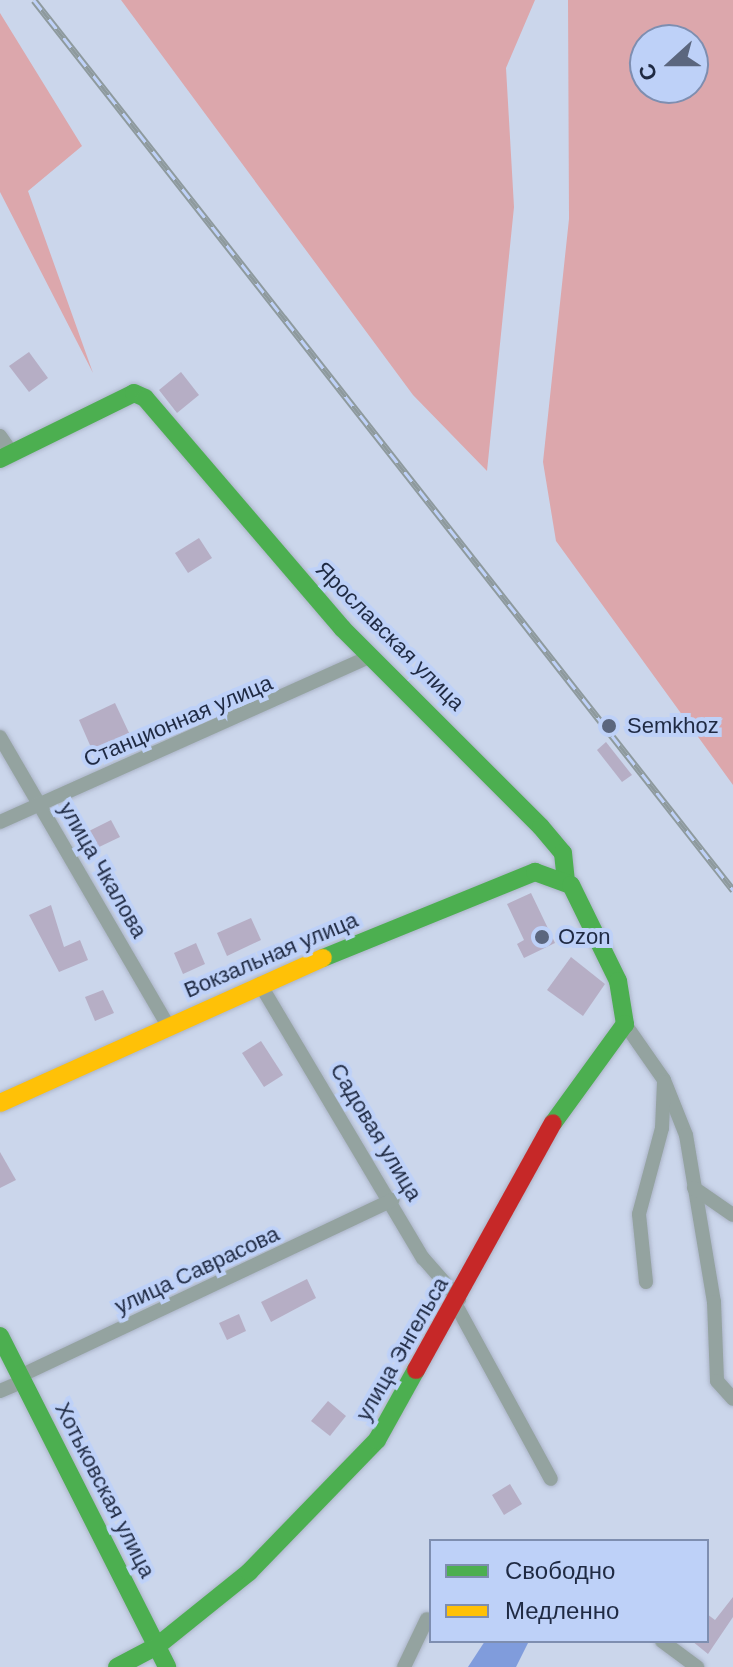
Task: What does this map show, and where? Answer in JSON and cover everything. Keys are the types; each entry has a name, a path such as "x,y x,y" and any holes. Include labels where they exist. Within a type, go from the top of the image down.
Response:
{"street":[{"name":"Ярославская улица","path":"6,456 134,393 145,398 371,656 541,827 563,853 566,882"},
{"path":"0,436 6,456"},
{"name":"Станционная улица","path":"0,822 371,656"},
{"name":"улица Чкалова","path":"0,737 168,1026"},
{"name":"Вокзальная улица","path":"0,1103 260,984 535,872 566,882"},
{"path":"566,882 585,905 618,981 625,1024 664,1080 686,1135 714,1302 717,1381 733,1399"},
{"name":"Садовая улица","path":"260,984 392,1200 423,1258 458,1302 551,1479"},
{"name":"улица Энгельса","path":"117,1667 157,1646 249,1572 345,1479 377,1440 458,1302 558,1113 625,1024"},
{"path":"646,1282 639,1214 662,1128 664,1080"},
{"path":"694,1188 733,1215"},
{"name":"улица Саврасова","path":"0,1391 21,1378 392,1200"},
{"name":"Хотьковская улица","path":"0,1336 167,1667"},
{"path":"404,1667 427,1619"},
{"path":"665,1643 697,1667"}],"shaded area":[{"path":"121,0 535,0 506,68 514,207 487,471 413,395"},
{"path":"568,0 733,0 733,785 556,541 543,462 569,219"},
{"path":"0,13 82,146 28,191 93,373 0,192"}],"water":[{"path":"484,1643 528,1643 516,1667 468,1667"}],"building":[{"path":"29,352 48,378 29,392 9,366"},
{"path":"181,372 199,395 177,413 159,390"},
{"path":"199,538 212,558 188,573 175,553"},
{"path":"115,703 130,735 93,752 79,720"},
{"path":"606,742 632,775 622,782 597,750"},
{"path":"111,820 120,837 97,848 89,831"},
{"path":"531,893 555,943 524,958 517,944 524,940 507,904"},
{"path":"51,905 64,947 80,940 88,960 59,972 29,915"},
{"path":"251,918 261,940 227,956 217,933"},
{"path":"196,943 205,964 183,974 174,953"},
{"path":"571,957 605,984 583,1016 547,990"},
{"path":"103,990 114,1013 95,1021 85,997"},
{"path":"261,1041 283,1075 264,1087 242,1053"},
{"path":"0,1152 16,1180 0,1188"},
{"path":"307,1279 316,1298 271,1322 261,1302"},
{"path":"239,1314 246,1331 227,1340 219,1323"},
{"path":"328,1401 346,1416 330,1436 311,1421"},
{"path":"510,1484 522,1504 504,1515 492,1495"},
{"path":"733,1597 733,1617 708,1654 694,1643 709,1643 709,1616 715,1620"}],"railway":[{"path":"34,0 733,890"}],"traffic: fast":[{"path":"0,459 134,393 145,398 342,628 541,827 563,853 566,882"},
{"path":"323,958 535,872 571,885 618,981 625,1024 553,1123"},
{"path":"0,1336 167,1667"},
{"path":"117,1667 157,1646 249,1572 377,1440 416,1370"}],"traffic: slow":[{"path":"0,1103 323,958"}],"traffic: jam":[{"path":"416,1370 553,1123"}],"place":[{"name":"Semkhoz","path":"609,726"},
{"name":"Ozon","path":"542,937"}]}
